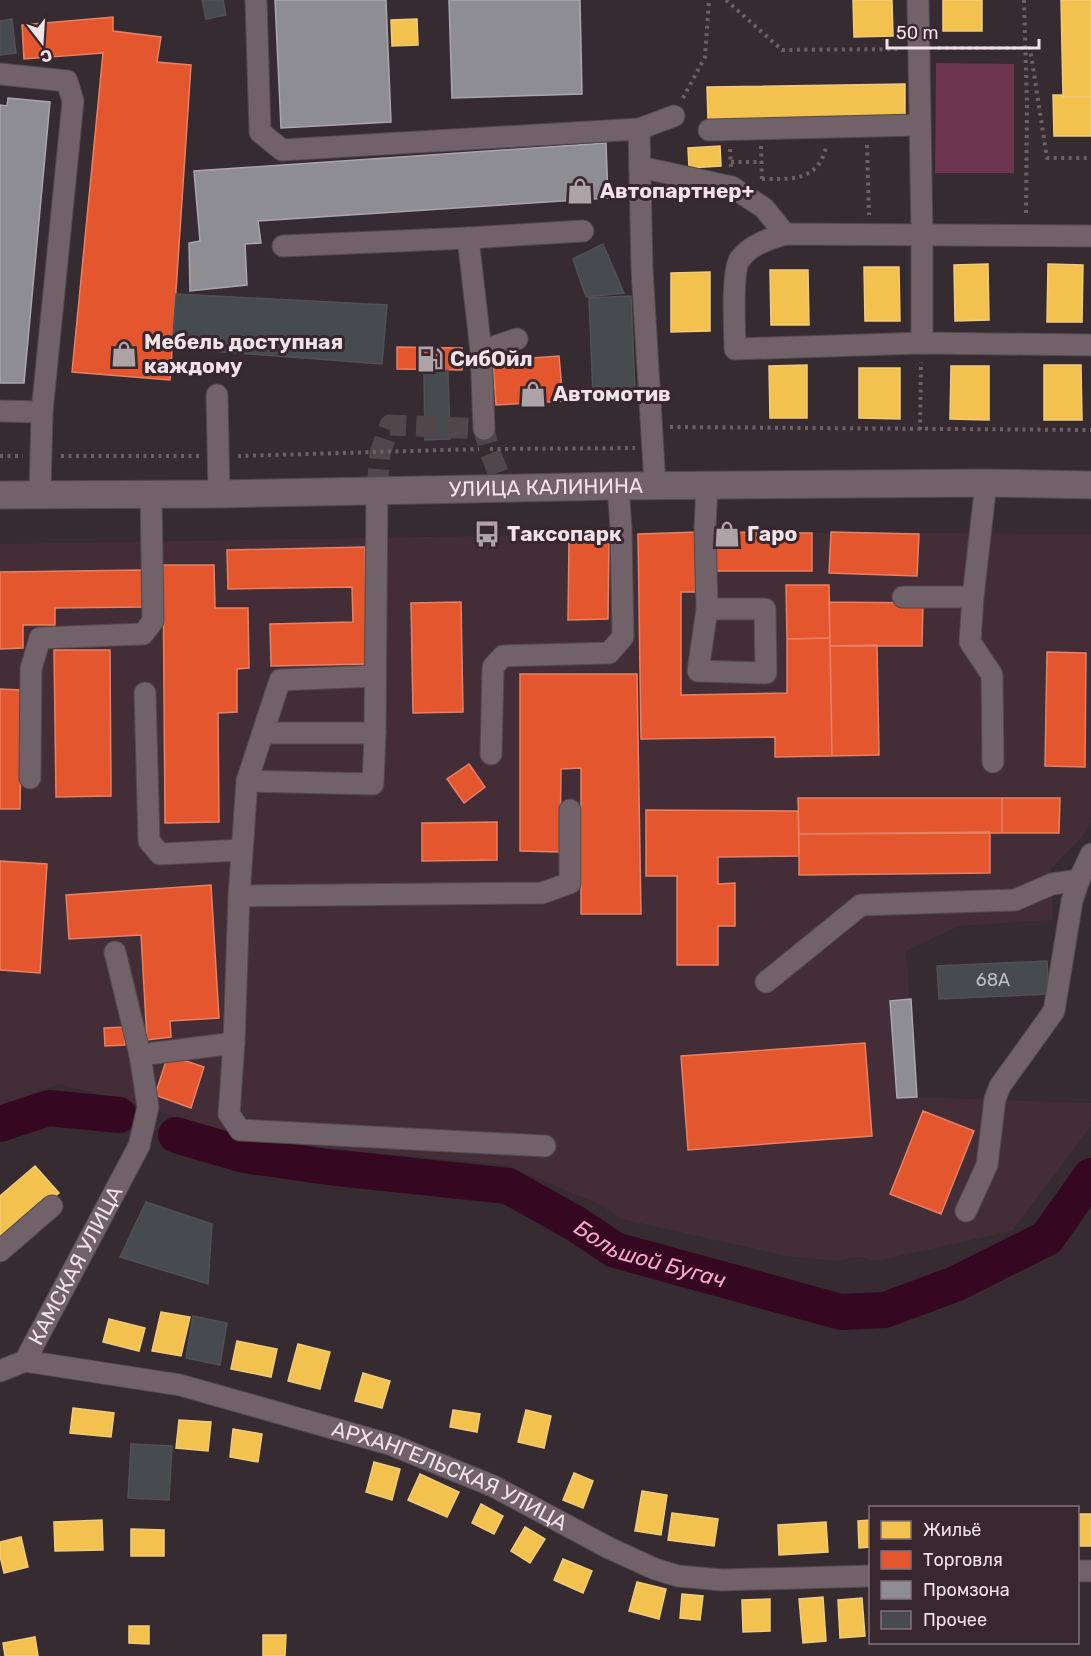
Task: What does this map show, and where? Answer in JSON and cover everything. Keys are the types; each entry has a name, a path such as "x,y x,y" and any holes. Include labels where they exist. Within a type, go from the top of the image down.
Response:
{"main road":[{"name":"УЛИЦА КАЛИНИНА","path":"0,495 219,494 655,485 986,483 1091,485"}],"street":[{"path":"256,0 260,132 282,150 639,129 674,116"},
{"path":"918,0 922,234 921,343"},
{"path":"0,74 67,81 73,101 42,412 40,494"},
{"path":"719,130 919,125"},
{"path":"639,129 642,269 655,485"},
{"path":"640,167 732,187 764,208 784,234"},
{"path":"284,246 583,231"},
{"path":"1090,235 784,234 762,241 739,260 735,275 735,349 921,343 1091,345"},
{"path":"468,238 481,351 484,429"},
{"path":"481,351 517,339"},
{"path":"217,395 219,494"},
{"path":"0,411 42,412"},
{"path":"986,483 970,642 992,675 993,762"},
{"path":"707,485 705,527 707,609"},
{"path":"491,754 493,667 503,656 609,653 623,637 618,486"},
{"path":"247,781 374,784 377,490"},
{"path":"30,778 31,669 40,638 143,634 153,621 151,494"},
{"path":"903,597 973,597"},
{"path":"375,676 280,680 262,733 247,781 229,1113 240,1130 545,1146"},
{"path":"145,693 149,841 160,854 242,850"},
{"path":"262,733 375,734"},
{"path":"239,896 542,893 570,883 570,810"},
{"path":"966,1211 987,1165 995,1099 1000,1086 1054,1011 1072,901 1091,854"},
{"path":"766,982 861,905 1015,900 1052,884 1079,879"},
{"name":"КАМСКАЯ УЛИЦА","path":"0,1371 26,1361 139,1146 148,1107 140,1055 115,952"},
{"path":"140,1055 234,1043"},
{"path":"0,1251 52,1206"},
{"name":"АРХАНГЕЛЬСКАЯ УЛИЦА","path":"26,1361 180,1384 392,1445 493,1486 609,1548 655,1569 678,1576 722,1580 869,1576"}],"path":[{"path":"674,116 705,57 709,0"},
{"path":"1024,0 1027,104 1026,235"},
{"path":"866,126 870,234"},
{"path":"762,179 798,178 810,173 826,150 827,127"},
{"path":"760,129 764,208"},
{"path":"719,130 731,162 732,187"},
{"path":"731,162 762,162"},
{"path":"920,430 921,343"},
{"path":"380,453 652,437 920,430 1091,430"}],"shaded area":[{"path":"936,63 1014,64 1014,173 935,173"},
{"path":"716,532 1091,534 1091,822 1083,836 1051,869 1053,920 959,926 906,951 917,1097 1091,1103 1091,1126 1012,1231 876,1261 860,1257 836,1261 787,1256 621,1219 601,1205 505,1165 242,1141 148,1107 59,1084 0,1105 0,544"}],"building: Жильё":[{"path":"853,0 892,0 893,36 854,37"},
{"path":"943,0 982,0 982,31 943,31"},
{"path":"1061,0 1091,0 1091,97 1063,97"},
{"path":"417,19 418,45 392,46 391,20"},
{"path":"905,84 905,116 708,119 707,87"},
{"path":"1053,95 1091,97 1091,136 1054,136"},
{"path":"720,146 721,166 689,168 688,148"},
{"path":"988,264 989,320 955,321 954,265"},
{"path":"1048,264 1083,265 1082,322 1047,322"},
{"path":"864,267 899,267 900,321 865,321"},
{"path":"770,270 808,270 809,325 771,325"},
{"path":"710,272 710,331 671,332 671,273"},
{"path":"807,365 807,418 770,418 769,366"},
{"path":"1044,365 1081,365 1082,420 1044,420"},
{"path":"951,366 989,366 989,420 950,419"},
{"path":"859,368 900,368 900,419 859,418"},
{"path":"35,1166 59,1193 0,1243 0,1196"},
{"path":"161,1312 190,1317 181,1356 152,1351"},
{"path":"109,1319 145,1328 139,1351 103,1342"},
{"path":"237,1341 277,1349 271,1377 231,1369"},
{"path":"298,1344 330,1352 320,1389 288,1381"},
{"path":"363,1373 390,1381 382,1408 355,1401"},
{"path":"73,1408 114,1413 111,1437 70,1433"},
{"path":"453,1410 480,1414 477,1432 450,1427"},
{"path":"526,1410 551,1416 544,1448 518,1442"},
{"path":"179,1420 211,1422 208,1451 176,1448"},
{"path":"233,1429 262,1434 258,1462 230,1457"},
{"path":"374,1462 400,1469 392,1500 366,1492"},
{"path":"574,1473 593,1481 583,1508 563,1500"},
{"path":"420,1474 459,1492 447,1517 408,1500"},
{"path":"642,1491 667,1495 661,1535 635,1531"},
{"path":"481,1504 503,1516 494,1534 472,1523"},
{"path":"672,1513 718,1519 714,1546 668,1540"},
{"path":"1079,1514 1091,1514 1091,1546 1079,1546"},
{"path":"102,1520 103,1550 55,1551 54,1522"},
{"path":"869,1520 869,1547 859,1548 858,1521"},
{"path":"826,1522 828,1552 779,1555 778,1525"},
{"path":"525,1527 545,1539 530,1563 511,1551"},
{"path":"131,1529 164,1530 164,1556 131,1556"},
{"path":"21,1537 28,1567 4,1573 0,1542"},
{"path":"563,1559 592,1571 583,1593 554,1580"},
{"path":"637,1582 666,1589 659,1619 629,1611"},
{"path":"682,1594 703,1596 700,1620 680,1618"},
{"path":"823,1597 826,1641 803,1643 799,1599"},
{"path":"862,1598 865,1636 840,1638 838,1600"},
{"path":"770,1599 770,1631 743,1632 742,1600"},
{"path":"129,1626 149,1626 149,1644 129,1643"},
{"path":"263,1635 286,1635 285,1656 263,1656"},
{"path":"35,1637 38,1656 5,1656 3,1643"}],"building: Торговля":[{"path":"113,17 113,31 161,37 157,62 191,65 170,380 72,372 103,53 24,59 22,25"},
{"name":"СибОйл","path":"397,347 462,348 462,370 397,369"},
{"path":"559,356 563,401 496,405 493,361"},
{"path":"698,532 699,592 681,592 681,695 787,693 787,639 830,638 832,756 775,757 775,737 641,739 638,534"},
{"path":"716,532 812,533 812,571 716,571"},
{"path":"831,532 919,534 917,576 829,573"},
{"path":"569,540 609,540 608,619 568,620"},
{"path":"365,547 367,664 271,666 270,624 353,622 352,587 228,589 227,550"},
{"path":"163,565 214,565 215,608 248,608 249,668 237,669 237,712 218,713 219,822 165,823"},
{"path":"143,570 143,607 55,608 55,625 23,625 23,648 0,649 0,572"},
{"path":"786,585 829,585 830,638 787,639"},
{"path":"461,602 463,712 413,713 411,603"},
{"path":"829,602 923,603 922,646 830,646"},
{"path":"877,645 879,755 832,756 830,646"},
{"path":"54,650 110,650 111,796 56,797"},
{"path":"1047,652 1086,653 1085,767 1045,766"},
{"path":"520,674 637,674 641,914 581,914 581,768 561,769 560,852 520,851"},
{"path":"0,689 22,690 20,809 0,809"},
{"path":"469,764 485,787 464,803 447,779"},
{"path":"798,798 1002,798 1002,833 799,834"},
{"path":"1002,798 1060,798 1059,833 1002,833"},
{"path":"646,810 798,811 799,856 718,857 718,884 735,883 735,926 718,926 718,965 677,965 677,876 646,876"},
{"path":"497,822 497,860 422,861 422,823"},
{"path":"990,832 990,873 799,875 799,834"},
{"path":"0,861 47,864 40,973 0,970"},
{"path":"211,885 219,1018 170,1021 171,1037 147,1040 141,935 69,939 66,895"},
{"path":"125,1027 125,1045 105,1046 104,1028"},
{"path":"865,1043 872,1136 688,1150 681,1056"},
{"path":"168,1055 204,1067 191,1108 155,1095"},
{"path":"923,1111 974,1131 941,1214 890,1194"}],"building: Промзона":[{"path":"275,0 386,0 391,122 281,128"},
{"path":"449,0 580,0 582,94 452,98"},
{"path":"8,98 50,102 24,383 0,383 0,105 7,106"},
{"path":"606,143 608,198 258,221 261,243 245,244 247,285 190,291 189,243 200,241 194,171"},
{"path":"911,999 917,1097 897,1098 890,1001"}],"building: Прочее":[{"path":"202,0 223,0 226,15 206,19"},
{"path":"12,19 16,53 0,55 0,21"},
{"path":"603,244 624,293 586,297 573,259"},
{"path":"176,294 387,305 382,364 172,348"},
{"path":"631,296 635,393 593,396 589,298"},
{"path":"448,370 450,439 425,440 424,371"},
{"path":"1047,961 1049,994 939,999 937,966"},
{"path":"146,1202 212,1224 208,1284 120,1257"},
{"path":"193,1316 227,1323 220,1365 186,1358"},
{"path":"131,1444 172,1446 169,1500 128,1498"}],"waterway":[{"path":"0,1124 49,1108 119,1115"},
{"name":"Большой Бугач","path":"176,1135 244,1155 328,1167 508,1186 576,1224 615,1250 841,1312 885,1310 955,1284 1047,1238 1091,1176"}],"tunnel":[{"path":"377,490 380,453 390,425 484,429 504,488"}],"place":[{"name":"Автопартнер+","path":"580,191"},
{"name":"Мебель доступная каждому","path":"124,354"},
{"name":"СибОйл","path":"430,359"},
{"name":"Автомотив","path":"533,394"},
{"name":"Таксопарк","path":"487,534"},
{"name":"Гаро","path":"727,534"}]}
